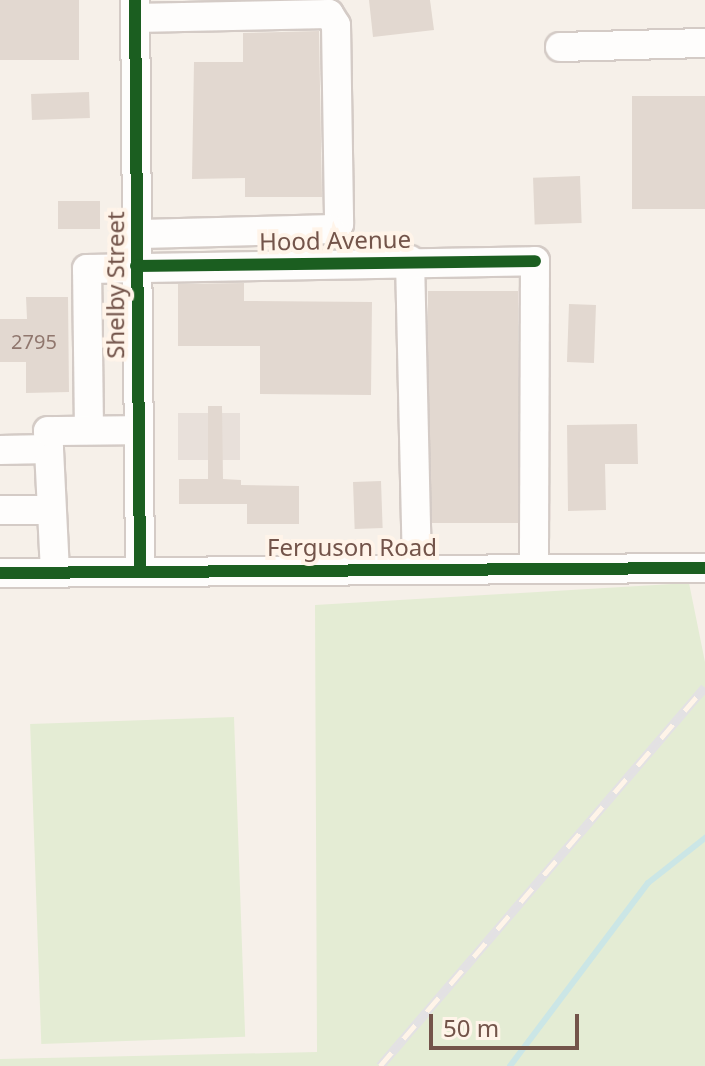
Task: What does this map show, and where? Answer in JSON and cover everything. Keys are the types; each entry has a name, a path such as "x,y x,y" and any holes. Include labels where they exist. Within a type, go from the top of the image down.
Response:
{"street":[{"name":"Shelby Street","path":"135,9 140,570"},
{"path":"135,9 329,14 336,25 339,224 330,229 136,234"},
{"path":"560,47 705,43"},
{"path":"410,260 417,569"},
{"name":"Hood Avenue","path":"89,430 87,269 410,260 535,261 534,569"},
{"path":"55,572 48,431 138,430"},
{"path":"0,450 49,449"},
{"path":"0,510 50,510"},
{"name":"Ferguson Road","path":"0,573 705,568"}],"shaded area":[{"path":"178,413 240,413 240,460 178,460"}],"green space":[{"path":"689,583 705,662 705,1066 0,1066 0,1059 317,1052 315,605"},
{"path":"234,717 245,1037 41,1044 30,724"}],"building":[{"path":"0,0 79,0 79,60 0,60"},
{"path":"369,0 430,0 434,30 373,37"},
{"path":"319,31 322,197 245,197 245,178 192,179 194,62 243,62 243,33"},
{"path":"89,92 90,118 32,120 31,94"},
{"path":"632,96 705,96 705,209 632,209"},
{"path":"580,176 582,223 535,225 533,178"},
{"path":"58,201 100,201 100,229 58,229"},
{"path":"244,283 244,301 372,302 371,395 260,394 260,346 178,346 178,284"},
{"path":"428,291 518,291 518,523 428,523"},
{"path":"26,297 68,297 69,392 26,393 26,362 0,362 0,319 27,319"},
{"path":"569,304 596,305 594,363 567,362"},
{"path":"208,406 222,406 223,479 241,480 241,485 299,486 299,524 247,524 247,504 179,504 179,479 208,479"},
{"path":"637,424 638,464 605,464 606,510 568,511 567,425"},
{"path":"381,481 383,528 355,529 353,482"}],"waterway":[{"path":"510,1066 648,883 705,838"}],"railway":[{"path":"380,1066 705,687"}],"cycle path":[{"path":"135,0 140,570"},
{"path":"136,266 535,261"},
{"path":"0,573 705,568"}]}
